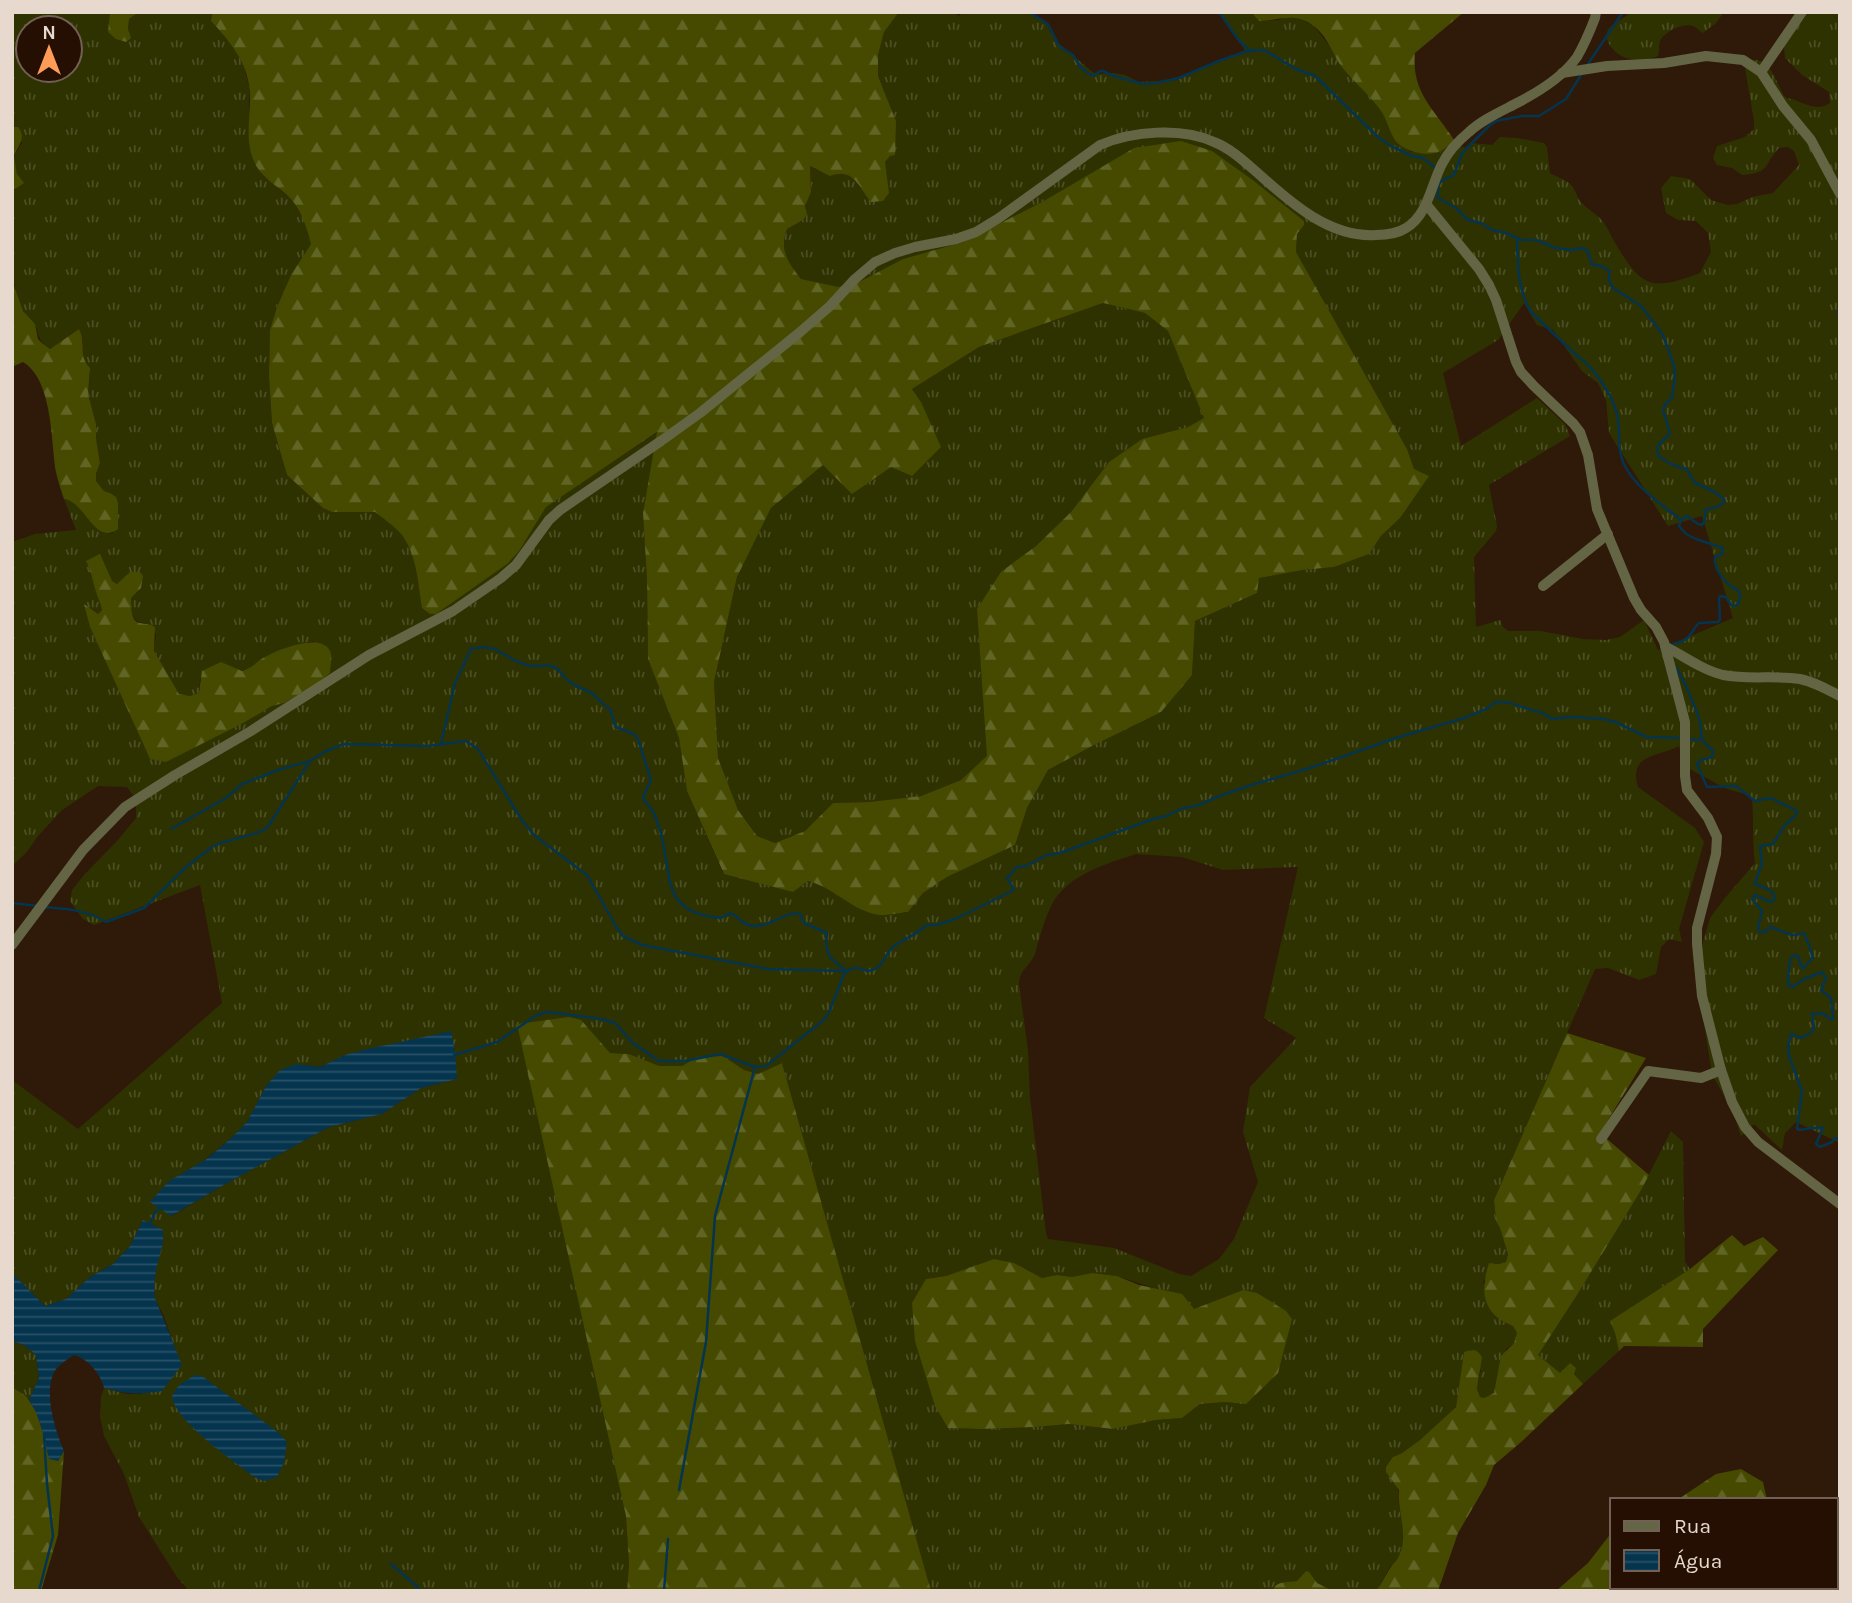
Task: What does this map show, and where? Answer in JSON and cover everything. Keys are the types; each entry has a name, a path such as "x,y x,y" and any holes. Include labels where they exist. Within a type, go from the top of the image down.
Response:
{"street":[{"path":"12,945 83,850 125,807 251,731 369,655 453,611 501,578 516,565 549,520 560,510 700,413 799,333 875,262 915,247 976,232 1100,145 1113,139 1135,135 1180,133 1217,143 1243,160 1303,210 1341,230 1366,236 1389,234 1407,228 1426,204 1443,163 1457,143 1483,121 1524,100 1562,73 1577,57 1596,12"},
{"path":"1760,72 1802,12"},
{"path":"1562,73 1706,56 1743,60 1760,72 1811,140 1840,194"},
{"path":"1426,204 1489,285 1521,372 1580,432 1588,455 1597,509 1634,598 1656,627 1665,646 1685,722 1687,790 1708,818 1717,837 1716,854 1699,914 1697,944 1702,996 1721,1070 1738,1116 1758,1142 1840,1204"},
{"path":"1543,586 1608,534"},
{"path":"1665,646 1719,674 1800,679 1840,696"},
{"path":"1601,1139 1648,1071 1701,1078 1721,1070"}],"green space":[{"path":"12,12 110,12 108,32 130,38 129,19 139,12 212,12 211,21 233,46 243,64 249,86 249,108 261,174 292,200 305,221 311,244 291,275 270,330 272,423 287,475 323,508 332,512 375,512 395,528 406,542 414,560 422,608 430,614 436,614 469,590 532,528 545,507 658,432 643,513 648,659 679,738 687,791 723,873 793,892 808,881 865,911 886,915 908,912 923,893 947,877 1015,845 1027,808 1048,770 1092,746 1192,675 1195,621 1257,593 1259,578 1334,567 1369,554 1381,536 1400,518 1414,470 1407,449 1296,252 1297,234 1304,221 1254,181 1044,201 963,242 903,259 859,282 838,288 801,279 789,261 784,243 787,229 803,220 811,192 810,166 827,173 847,174 860,188 885,169 885,162 890,156 896,121 878,76 878,55 884,32 899,12 952,12 959,16 963,12 1031,12 1034,17 1046,21 1058,43 1095,74 1125,75 1139,82 1176,80 1245,50 1219,12 1251,12 1259,21 1279,20 1287,16 1300,19 1313,25 1340,63 1380,108 1393,138 1411,152 1440,152 1462,134 1457,146 1468,148 1472,143 1492,145 1500,137 1544,143 1547,147 1550,173 1573,187 1582,204 1606,226 1634,271 1651,282 1660,284 1700,273 1711,252 1708,233 1696,221 1678,220 1666,213 1661,188 1671,176 1690,179 1711,200 1728,205 1773,193 1799,165 1794,151 1788,147 1779,148 1762,170 1751,174 1742,175 1732,168 1717,165 1713,158 1717,146 1745,137 1754,129 1745,68 1752,60 1759,60 1768,67 1784,96 1814,107 1825,106 1830,103 1829,92 1802,75 1785,58 1783,36 1798,12 1840,12 1840,1143 1796,1122 1785,1133 1782,1150 1754,1124 1741,1136 1733,1112 1712,1074 1703,1017 1701,949 1710,918 1755,863 1752,799 1684,766 1679,746 1641,762 1636,776 1638,787 1695,828 1704,842 1679,929 1682,942 1669,939 1661,947 1656,974 1639,980 1608,968 1595,969 1494,1200 1496,1220 1508,1253 1506,1262 1494,1263 1483,1282 1504,1322 1513,1326 1517,1333 1514,1343 1506,1349 1494,1393 1484,1398 1480,1397 1477,1389 1481,1370 1464,1352 1456,1407 1420,1440 1393,1457 1391,1479 1398,1490 1403,1545 1398,1559 1375,1591 1345,1592 1323,1587 1306,1571 1297,1581 1273,1587 1272,1591 931,1591 782,1063 758,1074 744,1070 723,1056 697,1057 682,1066 659,1067 629,1054 610,1053 597,1040 629,1564 627,1591 189,1591 177,1577 139,1517 124,1474 104,1436 100,1416 104,1388 127,1394 141,1394 181,1365 155,1299 156,1270 143,1220 130,1246 113,1264 90,1277 66,1299 45,1306 12,1273 12,1080 78,1129 222,1003 200,885 94,925 83,919 70,901 72,890 136,818 136,799 127,787 98,786 62,810 12,866 12,542 35,534 76,530 64,499 78,506 98,529 113,533 110,493 104,491 96,481 100,463 96,424 88,394 90,374 81,356 83,341 79,329 50,349 40,339 33,322 24,312 14,282 11,252 12,191 16,189 17,174 14,156 22,143 18,127 12,127","holes":["1524,303 1537,325 1553,330 1582,371 1598,383 1606,400 1609,433 1668,526 1702,516 1733,618 1658,650 1644,620 1620,637 1606,640 1583,639 1541,631 1508,631 1500,620 1476,627 1474,557 1496,531 1497,526 1489,485 1570,436 1565,424 1537,398 1461,446 1443,373 1498,340","93,576 141,588 131,598 134,618 145,623 156,634 154,651 178,694 190,696 199,693 200,679 253,668 261,660 290,647 315,641 284,703 272,706 245,722 150,759 90,627 85,605 98,614 102,609","1136,854 1182,857 1223,870 1298,867 1264,1018 1296,1038 1250,1087 1243,1132 1258,1182 1234,1239 1219,1259 1191,1276 1179,1274 1114,1248 1048,1239 1046,1233 1030,1098 1020,979 1034,956 1052,904 1059,894 1089,872","345,1055 457,1079 421,1088 382,1114 329,1127 172,1216 204,1160 247,1122 266,1086 296,1064 320,1067","994,1259 1014,1263 1042,1278 1092,1273 1117,1276 1157,1289 1194,1309 1243,1290 1246,1403 1200,1404 1182,1418 1156,1420 1113,1429 1069,1424 948,1428 935,1406 916,1341 926,1279 946,1276","186,1422 265,1481 254,1477"]},
{"path":"110,12 139,12 129,19 131,38 126,42 116,39 108,32"},
{"path":"212,12 899,12 884,32 878,55 878,76 896,121 895,155 885,162 889,193 883,201 871,202 850,176 830,176 810,166 811,192 805,206 807,214 803,220 787,229 784,243 789,261 801,279 838,287 859,282 903,259 963,242 1044,201 1134,148 1181,141 1212,151 1304,221 1297,234 1296,252 1407,449 1414,469 1429,476 1400,518 1381,536 1369,554 1334,567 1259,578 1257,593 1195,621 1192,675 1161,712 1048,770 1027,808 1015,845 947,877 923,893 908,912 874,914 808,881 793,892 724,874 687,791 679,738 648,659 643,513 657,432 546,507 519,551 507,564 436,614 430,614 422,608 414,560 398,531 375,512 332,512 323,508 287,475 272,423 270,330 291,275 311,244 304,220 295,204 261,173 254,161 249,142 250,95 247,75 235,50 211,21","holes":["1103,303 1145,313 1168,331 1204,418 1188,427 1142,439 1109,462 1071,512 1036,546 1001,572 977,609 987,756 961,780 921,796 833,803 805,831 775,843 757,836 738,810 718,758 714,682 737,577 771,508 823,465 852,494 891,467 912,476 941,447 921,402 912,389 979,347"]},
{"path":"1251,12 1464,12 1415,53 1415,67 1421,90 1454,140 1443,150 1429,154 1401,146 1393,137 1379,108 1343,69 1316,28 1298,18 1259,21"},
{"path":"1631,12 1724,12 1716,23 1703,33 1689,25 1671,31 1661,39 1658,56 1641,60 1620,55 1613,50 1607,38 1610,27"},
{"path":"12,127 18,127 22,135 14,156 17,174 24,183 12,191"},
{"path":"12,280 23,311 35,324 38,339 50,349 79,329 84,358 90,368 88,394 96,424 100,463 96,481 104,491 116,497 118,503 118,529 110,533 96,528 78,507 64,499 56,472 49,413 40,383 33,371 23,362 12,365"},
{"path":"1103,303 1145,313 1168,331 1204,418 1188,427 1142,439 1109,462 1071,512 1036,546 1001,573 977,609 988,756 961,780 921,796 833,803 805,831 775,843 757,836 738,810 718,758 714,682 737,577 771,508 823,465 921,402 912,389 979,347"},
{"path":"100,554 112,581 117,584 130,572 140,572 143,576 141,588 131,598 132,615 137,622 155,627 154,651 179,694 190,696 199,693 202,671 221,662 242,671 275,652 307,643 325,645 330,651 330,673 284,703 272,706 166,762 150,759 90,627 84,604 98,614 102,610 86,561"},
{"path":"569,1017 581,1020 610,1053 629,1054 659,1066 682,1066 697,1057 723,1056 744,1070 758,1074 782,1063 931,1591 627,1591 629,1564 626,1516 517,1024"},
{"path":"1567,1033 1646,1058 1600,1133 1649,1175 1538,1355 1560,1373 1570,1363 1576,1368 1574,1374 1583,1384 1494,1465 1486,1485 1458,1533 1438,1591 1375,1591 1398,1558 1403,1541 1399,1490 1386,1472 1386,1467 1393,1457 1420,1440 1456,1407 1464,1352 1474,1350 1482,1357 1477,1389 1480,1397 1484,1398 1494,1393 1501,1356 1514,1343 1517,1333 1513,1326 1495,1315 1489,1308 1484,1293 1489,1263 1506,1262 1508,1254 1496,1221 1494,1200"},
{"path":"1671,1131 1683,1142 1685,1262 1690,1269 1610,1321 1619,1351 1583,1384 1574,1374 1570,1363 1560,1374 1537,1355 1640,1192"},
{"path":"1732,1235 1744,1246 1763,1237 1778,1250 1703,1329 1703,1347 1624,1346 1619,1351 1610,1321 1690,1269"},
{"path":"994,1259 1014,1263 1042,1278 1092,1273 1117,1276 1139,1285 1182,1294 1194,1309 1243,1290 1257,1293 1286,1311 1292,1319 1278,1373 1246,1404 1200,1404 1182,1418 1156,1420 1113,1429 1069,1424 948,1428 935,1406 915,1341 912,1303 926,1279 946,1276"},
{"path":"12,1341 24,1345 36,1355 39,1378 29,1400 12,1387"},
{"path":"12,1387 26,1396 36,1411 42,1430 58,1461 64,1451 58,1535 41,1591 12,1591"},
{"path":"1741,1469 1763,1482 1767,1498 1680,1498 1716,1474"},
{"path":"1610,1535 1610,1589 1783,1591 1556,1591 1588,1563"},
{"path":"1306,1571 1317,1583 1333,1591 1272,1591 1279,1584 1297,1581"}],"water":[{"path":"451,1031 457,1079 421,1088 382,1114 329,1127 171,1216 150,1202 169,1181 205,1160 247,1122 266,1086 280,1070 296,1064 320,1067 363,1050"},
{"path":"143,1220 163,1230 154,1287 155,1298 182,1365 162,1391 119,1392 104,1388 93,1367 74,1355 56,1369 52,1378 51,1410 64,1451 58,1461 49,1459 39,1421 29,1400 39,1378 36,1355 24,1345 12,1341 12,1273 45,1306 66,1299 90,1277 113,1264 130,1246"},
{"path":"195,1375 202,1376 279,1433 287,1442 284,1462 277,1477 265,1481 254,1477 206,1440 183,1417 172,1396 179,1385"}],"waterway":[{"path":"1029,12 1048,24 1059,46 1073,55 1082,69 1093,76 1103,71 1143,84 1156,83 1179,78 1248,51 1264,50 1296,69 1315,76 1379,138 1412,156 1423,158 1437,169"},
{"path":"1219,12 1240,42 1251,51"},
{"path":"1588,64 1623,12"},
{"path":"1517,239 1519,277 1526,303 1531,312 1584,361 1603,384 1616,411 1620,451 1628,471 1648,494 1681,520 1687,516 1702,525 1705,510 1719,506 1724,499 1695,483 1686,469 1659,457 1658,445 1670,433 1663,410 1672,398 1674,366 1663,335 1641,306 1613,288 1609,271 1592,264 1587,250 1556,248 1536,240 1521,240 1492,230 1481,223 1468,220 1456,208 1438,198 1440,183 1454,175 1462,153 1490,125 1496,121 1522,116 1539,116 1566,99 1583,72"},
{"path":"1672,645 1688,637 1699,623 1720,620 1720,596 1726,597 1731,605 1735,606 1740,597 1739,591 1726,581 1716,567 1715,557 1722,554 1723,548 1686,534 1679,526 1681,520"},
{"path":"441,744 455,683 471,649 495,649 527,665 556,668 568,680 591,693 610,709 616,727 634,734 638,739 651,780 643,797 658,823 672,889 678,900 701,915 721,918 731,914 744,923 756,926 800,914 804,923 827,933 826,947 830,956 847,971"},
{"path":"1674,665 1700,721 1702,740 1713,751 1712,757 1697,764 1707,787 1736,786 1755,801 1771,798 1797,811 1773,844 1760,846 1762,863 1755,884 1771,891 1774,900 1771,902 1755,895 1752,899 1762,911 1758,928 1760,932 1765,932 1770,927 1790,935 1805,935 1813,957 1802,968 1798,956 1792,956 1788,985 1793,987 1822,972 1826,978 1821,990 1831,998 1833,1019 1822,1013 1812,1014 1812,1032 1802,1038 1791,1034 1788,1047 1802,1091 1797,1128 1823,1128 1816,1144 1820,1147 1835,1138 1840,1139"},
{"path":"454,1055 497,1042 537,1015 548,1012 615,1023 633,1043 659,1061 685,1061 720,1054 755,1067 766,1066 825,1019 844,974 849,970 858,968 871,971 881,965 893,947 926,925 937,925 957,918 1010,892 1014,889 1007,878 1017,867 1026,866 1047,855 1060,853 1248,786 1464,718 1496,702 1511,703 1545,714 1551,719 1603,719 1647,737 1681,738"},
{"path":"1687,739 1702,740"},
{"path":"171,829 226,798 242,784 310,761 344,744 428,746 466,741 478,749 523,822 535,836 587,875 623,936 642,945 768,969 845,971"},
{"path":"44,907 69,909 106,922 144,908 185,868 212,847 267,828 310,761"},
{"path":"12,903 38,906"},
{"path":"679,1490 706,1342 715,1216 755,1067"},
{"path":"149,1225 160,1208"},
{"path":"39,1591 53,1536 44,1435"},
{"path":"664,1591 668,1539"},
{"path":"391,1564 422,1591"}]}
